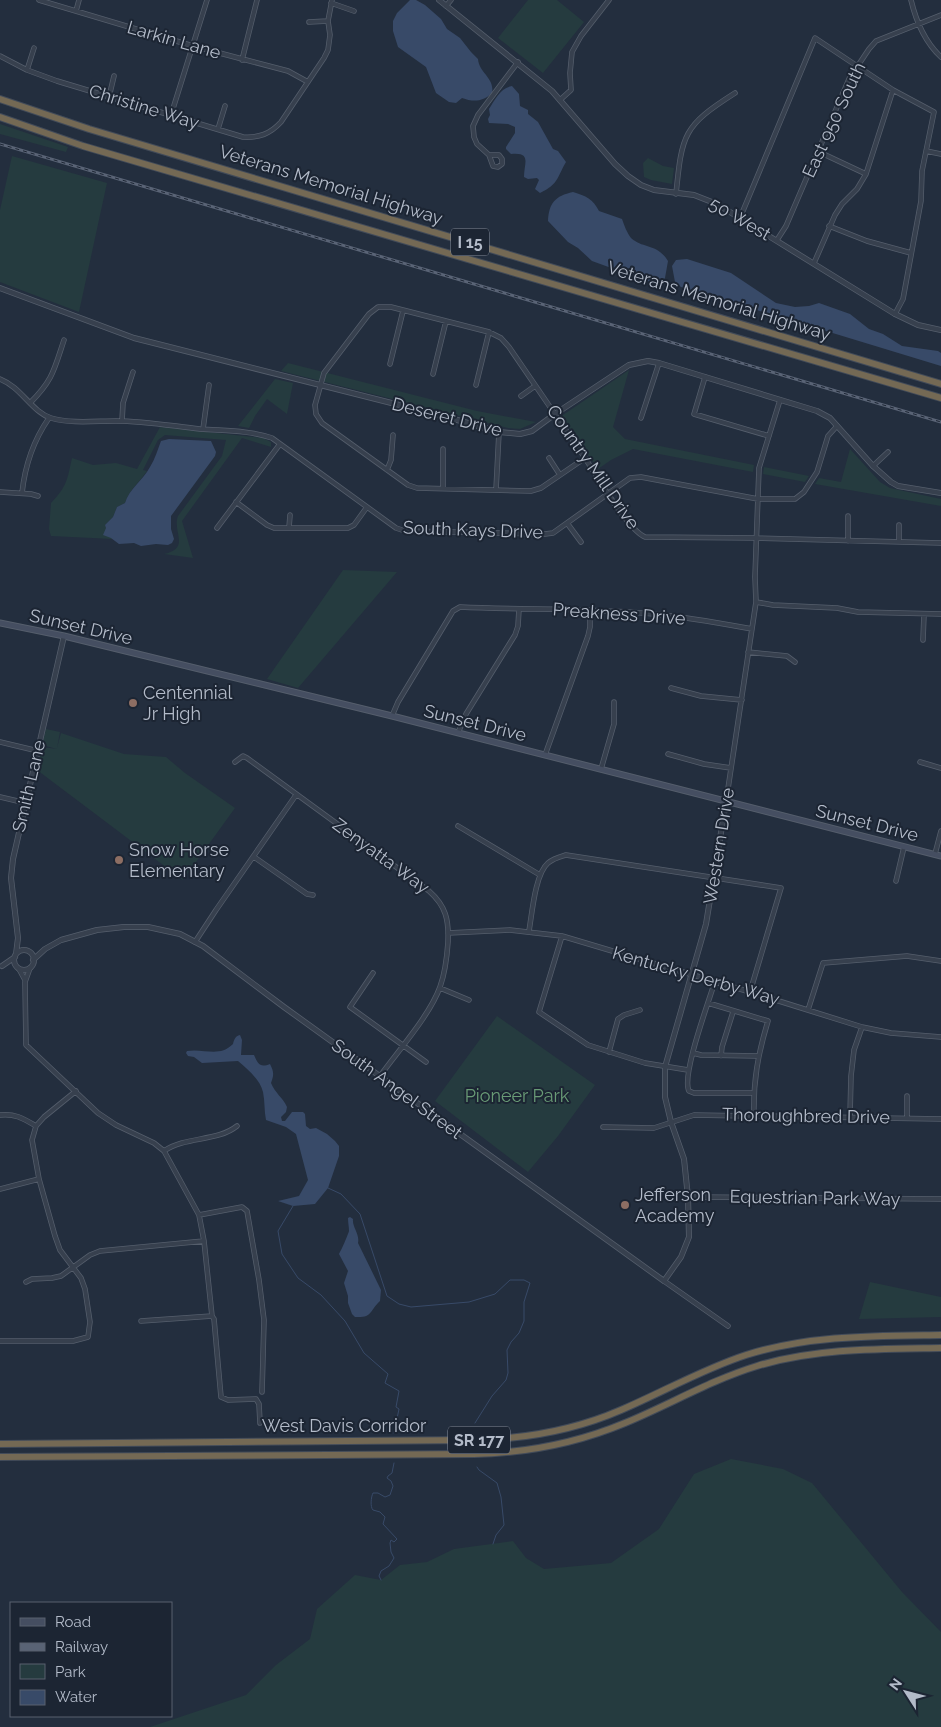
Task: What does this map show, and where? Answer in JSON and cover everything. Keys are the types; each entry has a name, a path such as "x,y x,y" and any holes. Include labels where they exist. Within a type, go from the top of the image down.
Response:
{"highway":[{"name":"Veterans Memorial Highway","path":"0,99 99,132 941,384"},
{"name":"Veterans Memorial Highway","path":"0,117 83,146 941,398"},
{"name":"West Davis Corridor","path":"0,1444 474,1440 514,1438 554,1431 594,1420 621,1410 721,1365 770,1348 839,1337 941,1335"},
{"name":"West Davis Corridor","path":"0,1457 464,1454 523,1451 563,1443 602,1432 728,1376 769,1362 855,1350 941,1348"}],"main road":[{"name":"Sunset Drive","path":"0,623 64,636 392,716 941,856"}],"street":[{"name":"Larkin Lane","path":"39,0 242,60 288,71 308,82"},
{"path":"76,11 79,0"},
{"path":"171,115 207,0"},
{"path":"242,60 257,0"},
{"name":"50 West","path":"439,0 544,83 615,164 641,185 654,190 694,195 706,199 777,240 895,314 918,325 941,330"},
{"path":"446,6 450,0"},
{"path":"560,100 570,90 570,60 576,44 609,0"},
{"path":"911,0 924,37 941,57"},
{"path":"331,1 354,11"},
{"name":"Christine Way","path":"0,56 27,70 57,81 243,137 251,137 267,134 280,122 328,50 330,35 328,21 331,1"},
{"path":"919,24 941,14"},
{"path":"309,22 328,21"},
{"name":"East 950 South","path":"777,240 786,226 849,79 868,49 876,41 919,24"},
{"path":"740,218 815,38 892,90 934,112 920,184 921,201 903,299 895,314"},
{"path":"27,70 34,48"},
{"path":"489,155 477,144 473,130 475,120 518,62"},
{"path":"109,97 114,76"},
{"path":"814,263 829,226 842,204 857,189 866,174 892,90"},
{"path":"676,194 680,154 688,133 703,114 735,93"},
{"path":"218,129 225,106"},
{"path":"926,151 941,154"},
{"path":"817,152 866,174"},
{"path":"829,226 867,241 911,253"},
{"name":"Deseret Drive","path":"0,288 134,338 320,384 499,432 520,434 532,431 628,365 648,361 659,363 817,411 830,418 873,466 891,482 898,486 941,493"},
{"name":"Country Mill Drive","path":"585,458 541,488 532,491 412,487 322,423 316,414 315,405 324,373 369,314 378,307 404,311 489,332 501,338 536,386 585,458 608,492 634,530 645,538 757,538 941,543"},
{"path":"390,364 404,311"},
{"path":"433,374 446,321"},
{"path":"476,385 489,332"},
{"path":"30,403 46,387 52,376 64,340"},
{"path":"641,418 659,363"},
{"path":"122,421 124,403 133,372"},
{"path":"705,377 694,414 769,436"},
{"path":"0,379 18,389 30,403 49,418 32,446 23,480 22,493"},
{"path":"203,429 209,385"},
{"path":"521,396 536,386"},
{"name":"Western Drive","path":"664,1281 681,1257 689,1237 688,1197 684,1159 671,1122 665,1097 665,1067 706,924 714,879 756,602 755,577 759,468 780,400"},
{"name":"South Kays Drive","path":"49,418 62,421 122,421 203,429 240,430 261,434 272,438 396,528 405,531 545,534 553,533 630,478 641,477 758,499 795,499 804,492 817,472 828,436 837,426"},
{"path":"496,490 499,432"},
{"path":"386,470 391,460 393,435"},
{"path":"217,528 280,444"},
{"path":"442,488 443,449"},
{"path":"873,466 888,452"},
{"path":"549,458 560,475"},
{"path":"0,492 38,496"},
{"path":"236,502 274,528 348,528 354,525 367,507"},
{"path":"289,528 290,515"},
{"path":"848,516 848,541"},
{"path":"567,523 581,542"},
{"path":"899,525 899,541"},
{"path":"756,602 774,605 837,608 858,612 941,614"},
{"name":"Preakness Drive","path":"392,716 398,702 454,611 460,607 590,610 680,617 752,629"},
{"path":"458,733 466,714 515,635 518,626 519,609"},
{"path":"545,754 588,636 590,610"},
{"path":"924,614 924,640"},
{"name":"Smith Lane","path":"15,956 18,938 10,878 64,636"},
{"path":"748,652 787,656 795,662"},
{"path":"671,688 701,696 742,700"},
{"path":"601,769 614,724 614,702"},
{"path":"0,742 38,751"},
{"path":"668,754 704,764 731,768"},
{"name":"Zenyatta Way","path":"235,762 243,756 248,758 429,891 439,900 444,909 448,933 447,956 440,988 430,1007 380,1076"},
{"path":"920,762 941,768"},
{"path":"195,942 296,795"},
{"path":"0,797 26,803"},
{"path":"458,826 540,875"},
{"path":"935,854 941,831"},
{"path":"896,881 904,847"},
{"path":"529,931 540,875 547,864 557,857 566,855 781,888 750,992"},
{"path":"254,857 307,894 313,895"},
{"name":"South Angel Street","path":"33,960 44,950 61,940 97,930 124,927 160,928 180,934 195,942 728,1326"},
{"name":"Kentucky Derby Way","path":"448,933 510,930 562,936 862,1027 891,1033 941,1037"},
{"path":"562,936 539,1012 588,1045 645,1063 688,1070"},
{"name":"Smith Lane","path":"18,938 28,952"},
{"name":"South Angel Street","path":"28,952 44,950"},
{"path":"1,967 22,951 28,952 33,960 25,982 24,1039 31,1051 98,1113 116,1125 154,1143 164,1150 199,1215 204,1241 212,1316 214,1319 221,1397 228,1400 256,1399 260,1404 260,1423"},
{"path":"15,956 17,967 25,982"},
{"path":"808,1010 823,963 907,956 941,962"},
{"path":"1,967 17,967 25,970 30,968"},
{"path":"373,973 350,1007 426,1062"},
{"path":"714,981 688,1070 687,1087 689,1091 694,1093 754,1093"},
{"path":"440,988 469,1000"},
{"path":"708,1003 768,1022 758,1056 754,1093 754,1116"},
{"path":"608,1052 618,1019 640,1010"},
{"path":"721,1056 733,1012"},
{"path":"850,1116 854,1050 862,1027"},
{"path":"693,1053 721,1056 758,1056"},
{"path":"0,1341 73,1341 88,1337 90,1322 85,1290 81,1278 60,1250 54,1236 32,1140 36,1126 44,1117 76,1092"},
{"path":"906,1118 907,1096"},
{"path":"0,1115 12,1114 36,1126"},
{"name":"Thoroughbred Drive","path":"603,1128 654,1128 694,1115 850,1116 941,1119"},
{"path":"164,1150 176,1144 229,1132 237,1126"},
{"path":"0,1189 40,1179"},
{"name":"Equestrian Park Way","path":"688,1197 941,1199"},
{"path":"199,1215 242,1207 247,1211 264,1320 262,1392"},
{"path":"26,1282 32,1279 61,1276 90,1255 100,1251 204,1241"},
{"path":"141,1321 212,1316"}],"green space":[{"path":"528,0 557,0 584,22 543,73 498,38"},
{"path":"0,124 68,147 66,152 0,134"},
{"path":"12,156 107,183 79,312 0,282 0,210"},
{"path":"648,158 663,166 674,168 672,184 644,177 643,163"},
{"path":"288,363 477,411 536,422 520,429 508,428 281,371"},
{"path":"629,370 613,427 625,439 754,465 753,472 633,449 598,469 562,417"},
{"path":"275,379 293,383 287,414 267,399 249,428 238,426"},
{"path":"160,427 263,438 271,442 271,447 242,438 182,521 193,558 164,554 177,548 179,544 178,516 222,456 226,440 165,435 158,440 143,470 147,471 132,490 125,503 117,507 113,517 105,525 113,539 51,536 49,529 51,503 66,483 72,458 93,465 116,463 137,469"},
{"path":"850,449 880,482 890,488 941,499 941,506 815,484 819,478 841,482"},
{"path":"764,467 809,476 805,482 763,474"},
{"path":"343,570 397,572 298,688 267,679"},
{"path":"46,729 60,732 57,748 61,733 124,754 166,757 185,773 235,808 183,880 37,770 42,747 57,749 42,745"},
{"name":"Pioneer Park","path":"497,1016 595,1085 558,1136 528,1172 435,1101"},
{"path":"870,1282 941,1297 941,1317 859,1319"},
{"path":"731,1459 783,1469 812,1483 902,1592 941,1632 941,1727 150,1727 246,1695 276,1665 310,1639 317,1609 355,1575 381,1580 400,1565 427,1562 454,1549 513,1541 526,1558 544,1569 611,1563 659,1529 694,1474"}],"water":[{"path":"410,0 416,0 425,5 441,19 447,29 460,38 478,59 481,68 491,83 492,93 489,96 478,100 462,98 456,103 449,102 436,93 426,67 398,47 393,31 393,21 397,13"},
{"path":"512,86 519,94 520,106 528,110 528,114 538,122 553,149 558,151 566,162 554,183 540,193 535,189 539,180 537,178 528,179 524,177 524,157 518,154 511,154 506,149 515,133 515,127 508,124 489,123 489,109 504,89"},
{"path":"573,192 589,198 599,211 622,219 631,238 664,255 668,261 665,278 658,285 592,261 578,248 568,242 548,221 550,209 554,201"},
{"path":"687,259 731,273 776,303 795,307 819,303 850,314 869,329 883,334 902,346 938,351 941,353 941,366 681,287 675,282 672,266 676,260"},
{"path":"169,439 211,441 216,452 171,516 171,529 174,539 172,543 168,545 141,546 134,543 119,544 103,535 106,528 105,525 113,517 117,507 125,503 130,493 150,467 161,441"},
{"path":"240,1035 242,1040 241,1055 254,1055 260,1064 264,1066 270,1064 273,1074 271,1083 287,1107 286,1112 281,1117 282,1121 285,1121 292,1112 303,1112 305,1114 306,1126 310,1129 316,1128 327,1134 339,1146 339,1156 328,1188 315,1204 293,1206 278,1201 299,1196 308,1180 296,1134 286,1127 266,1120 263,1092 256,1079 238,1061 202,1063 186,1053 193,1050 222,1051 233,1044 236,1037"},
{"path":"348,1218 353,1219 358,1243 381,1290 380,1301 368,1315 361,1317 355,1317 352,1314 348,1303 344,1283 348,1271 339,1254 349,1231"}],"waterway":[{"path":"328,1188 341,1194 360,1214 387,1296 399,1304 411,1307 469,1302 495,1294 510,1280 524,1280 530,1283 524,1302 524,1321 519,1333 507,1350 508,1373 506,1380 492,1396 475,1423"},
{"path":"293,1206 278,1231 282,1254 298,1278 321,1295 345,1321 364,1353 388,1374 385,1383 399,1391 396,1407 399,1409 394,1433"},
{"path":"381,1580 379,1576 381,1571 389,1566 394,1558 391,1552 391,1540 394,1542 397,1539 383,1524 385,1517 380,1512 372,1509 371,1499 373,1493 378,1493 385,1497 390,1495 393,1486 387,1478 392,1473 394,1463"},
{"path":"477,1467 497,1483 501,1497 504,1525 496,1535 493,1544"}],"railway":[{"path":"0,144 941,422"}],"place":[{"name":"Centennial Jr High","path":"133,703"},
{"name":"Snow Horse Elementary","path":"119,860"},
{"name":"Jefferson Academy","path":"625,1205"}]}
